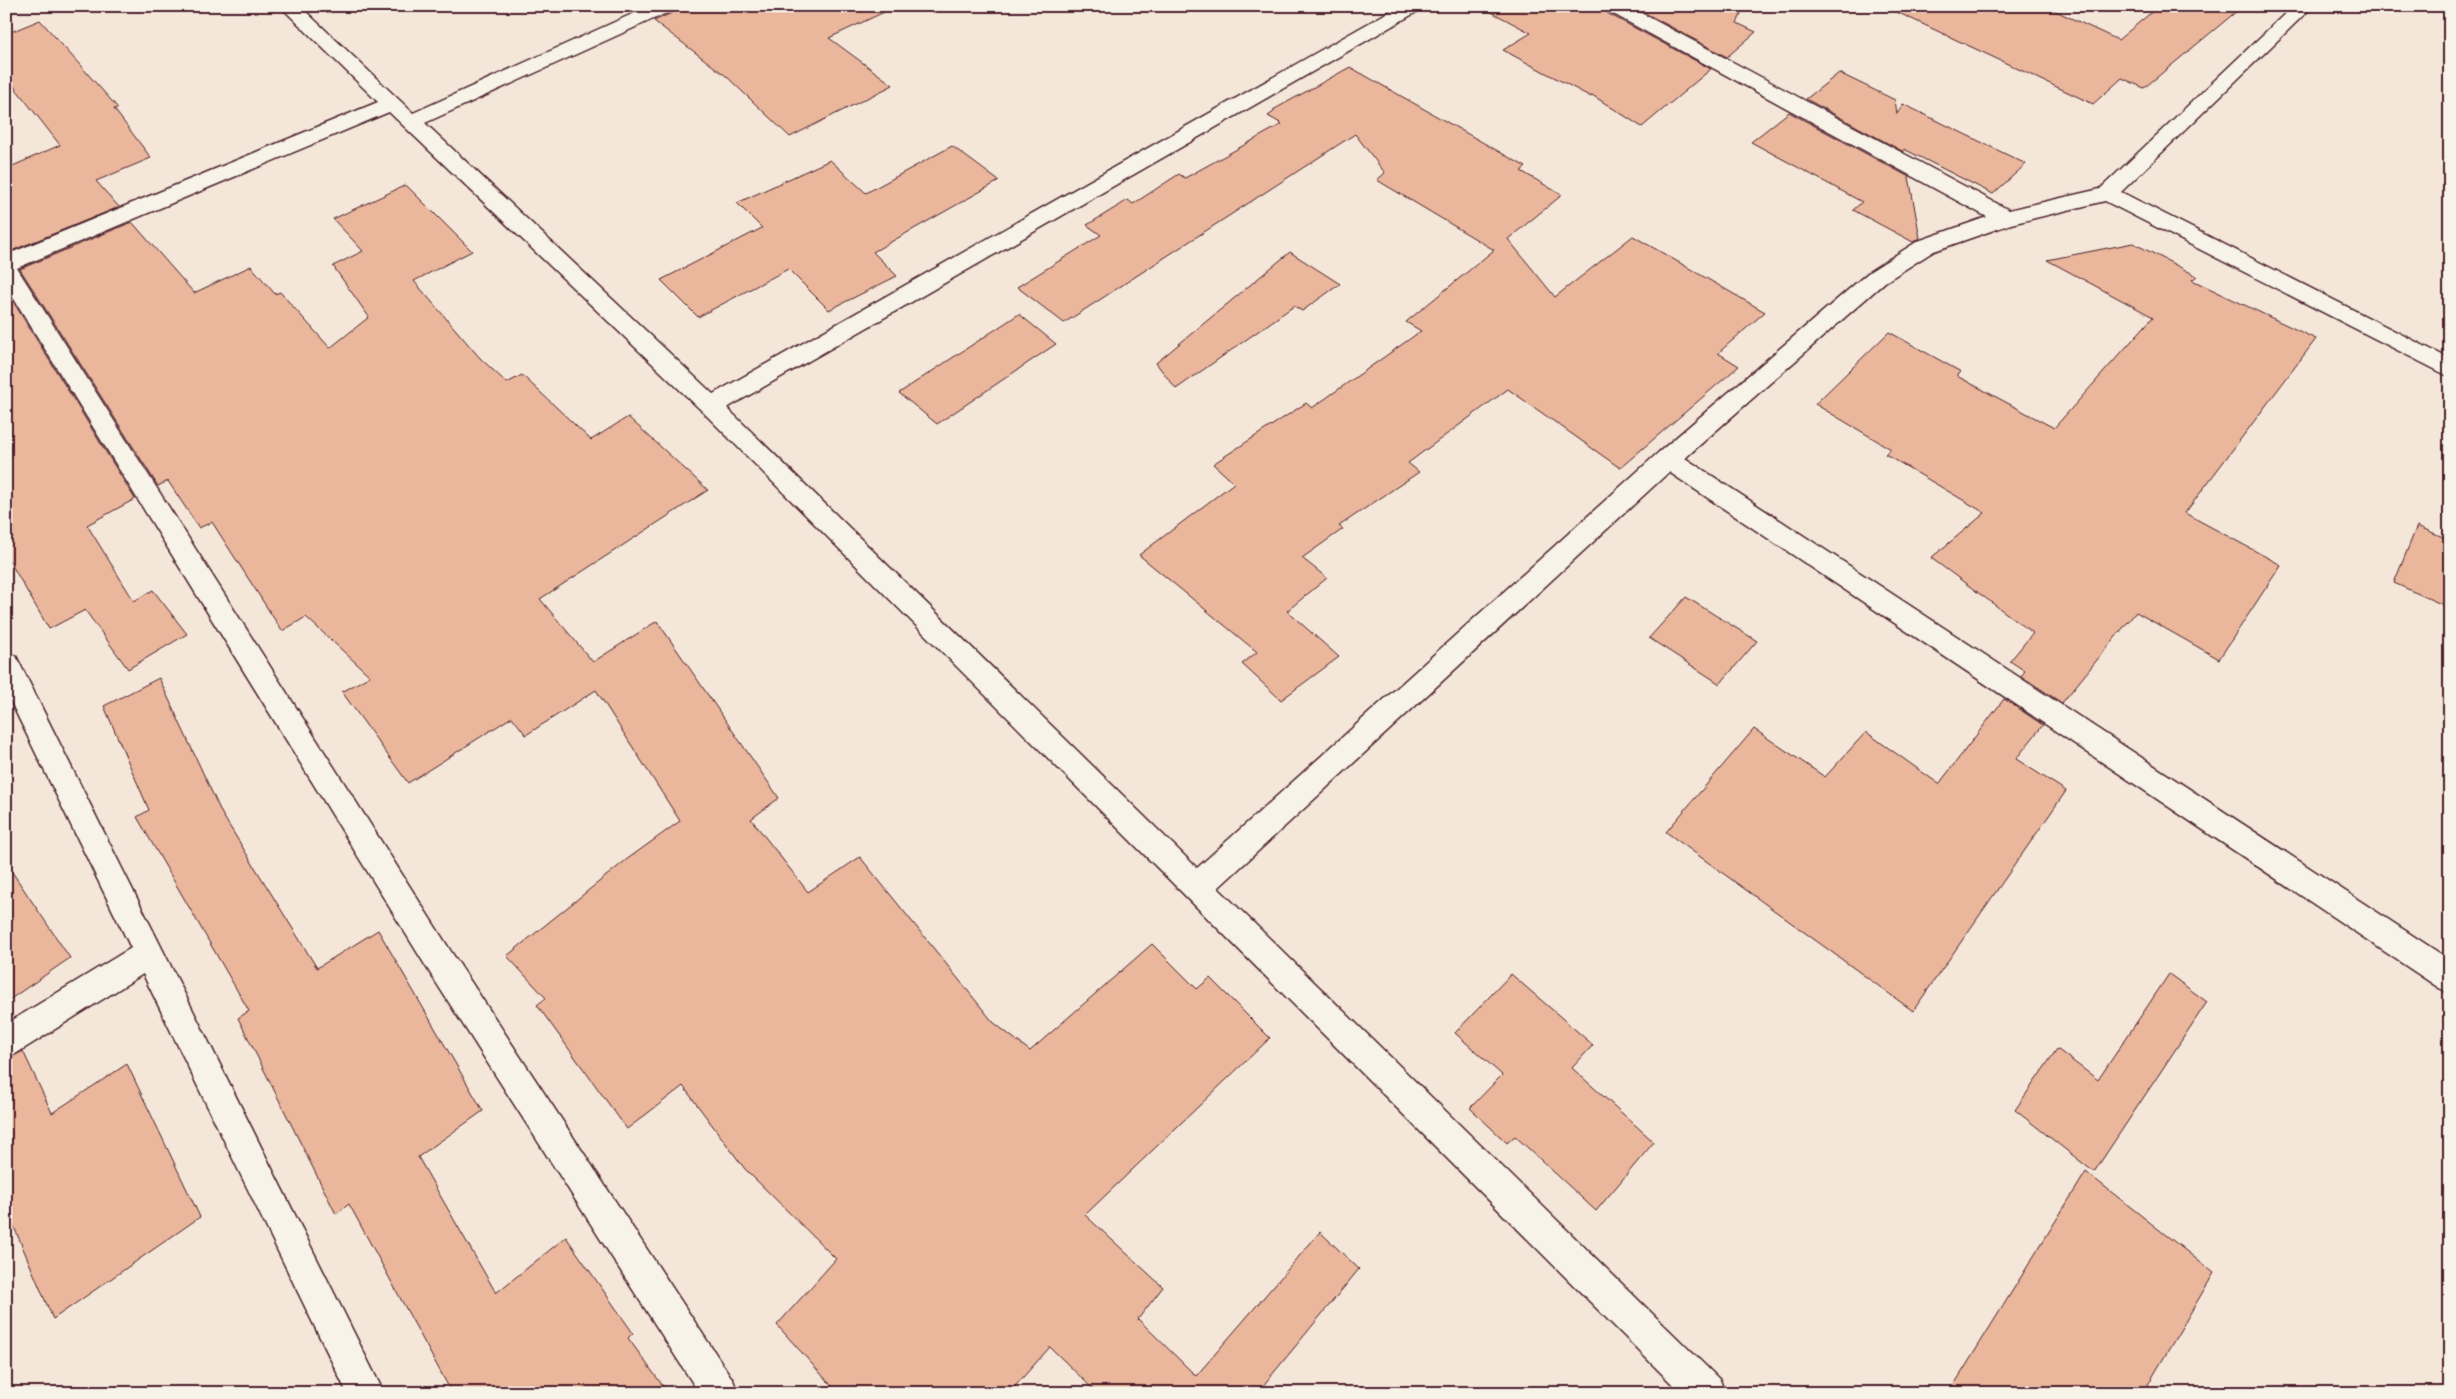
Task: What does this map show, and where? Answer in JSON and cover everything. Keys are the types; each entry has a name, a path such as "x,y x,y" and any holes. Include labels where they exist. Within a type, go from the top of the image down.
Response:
{"street":[{"path":"289,6 711,406 1707,1393"},
{"path":"412,121 666,6"},
{"path":"711,406 1413,6"},
{"path":"1613,6 2006,218"},
{"path":"1197,888 1668,459 1878,277 1926,246 2006,218 2107,194 2304,6"},
{"path":"6,264 392,104"},
{"path":"2107,194 2450,369"},
{"path":"6,268 441,963 720,1393"},
{"path":"1668,459 2450,978"},
{"path":"6,664 366,1393"},
{"path":"6,1042 149,954"}],"building":[{"path":"677,6 897,6 829,38 893,85 790,137 726,76 654,21 674,12"},
{"path":"1480,6 1602,6 1605,12 1711,69 1642,127 1592,95 1591,97 1503,50 1531,33"},
{"path":"1632,6 1745,6 1737,23 1756,32 1727,57"},
{"path":"1884,6 2045,6 2118,40 2159,6 2243,6 2144,88 2122,78 2093,104"},
{"path":"40,20 118,108 114,109 151,158 96,181 119,207 6,253 6,169 60,145 6,74 6,34"},
{"path":"1350,67 1526,167 1521,171 1562,195 1508,239 1555,297 1633,236 1765,312 1718,353 1739,366 1620,468 1508,389 1408,463 1419,472 1339,526 1343,529 1302,558 1327,578 1287,611 1339,657 1281,700 1242,664 1257,652 1139,555 1234,483 1213,464 1306,403 1312,408 1421,331 1406,322 1494,250 1377,180 1385,173 1355,134 1064,323 1017,287 1101,235 1087,225 1128,200 1133,204 1179,174 1185,178 1282,124 1268,116 1275,111 1273,110"},
{"path":"1839,73 1895,100 1897,114 1903,104 2026,164 1993,194 1904,149 1904,152 1806,99"},
{"path":"1789,112 1909,177 1920,238 1913,242 1853,210 1862,202 1751,142"},
{"path":"952,146 999,181 873,252 897,276 829,310 788,269 698,317 661,280 762,228 737,203 830,160 866,193"},
{"path":"406,185 472,251 414,281 480,358 507,383 522,375 591,440 628,417 708,490 540,599 593,662 657,621 779,798 751,819 808,892 860,857 993,1022 1030,1051 1152,944 1197,989 1210,978 1270,1038 1085,1215 1163,1287 1138,1319 1196,1376 1320,1232 1359,1269 1257,1393 1097,1393 1050,1347 1009,1393 838,1393 777,1325 836,1259 745,1169 683,1086 627,1129 537,1005 546,998 507,956 626,860 680,821 596,690 526,735 512,717 408,783 342,692 370,676 306,617 282,631 212,522 199,528 168,481 158,486 20,269 132,222 194,293 251,266 275,294 280,292 330,348 369,317 333,266 363,251 333,219"},
{"path":"2133,243 2197,276 2192,280 2316,339 2185,513 2281,565 2219,659 2136,612 2062,703 2021,676 2025,671 2010,661 2033,633 1931,558 1985,513 1885,454 1891,449 1815,404 1889,332 1961,372 1957,376 2054,428 2153,317 2047,260"},
{"path":"1290,252 1340,284 1302,311 1294,306 1176,389 1156,363"},
{"path":"6,290 135,499 87,525 134,601 153,590 187,634 128,669 85,610 49,629 6,555"},
{"path":"1019,314 1056,344 937,424 899,393"},
{"path":"2417,526 2450,540 2450,608 2394,583"},
{"path":"1686,597 1757,641 1720,684 1649,638"},
{"path":"159,678 222,814 317,968 378,930 483,1111 418,1157 496,1293 566,1237 633,1333 628,1338 668,1393 452,1393 349,1204 336,1214 238,1018 249,1011 137,817 149,810 104,706"},
{"path":"2004,699 2043,725 2016,759 2066,791 1913,1011 1666,832 1754,729 1825,777 1866,732 1939,784"},
{"path":"6,863 70,958 6,1002"},
{"path":"1511,974 1593,1045 1572,1068 1654,1142 1596,1211 1515,1136 1507,1143 1470,1108 1502,1075 1455,1033"},
{"path":"2169,974 2207,1002 2094,1172 2015,1110 2057,1049 2098,1080"},
{"path":"23,1051 52,1113 127,1064 200,1217 53,1319 6,1208 6,1060"},
{"path":"2086,1172 2214,1273 2143,1393 1949,1393"}]}
